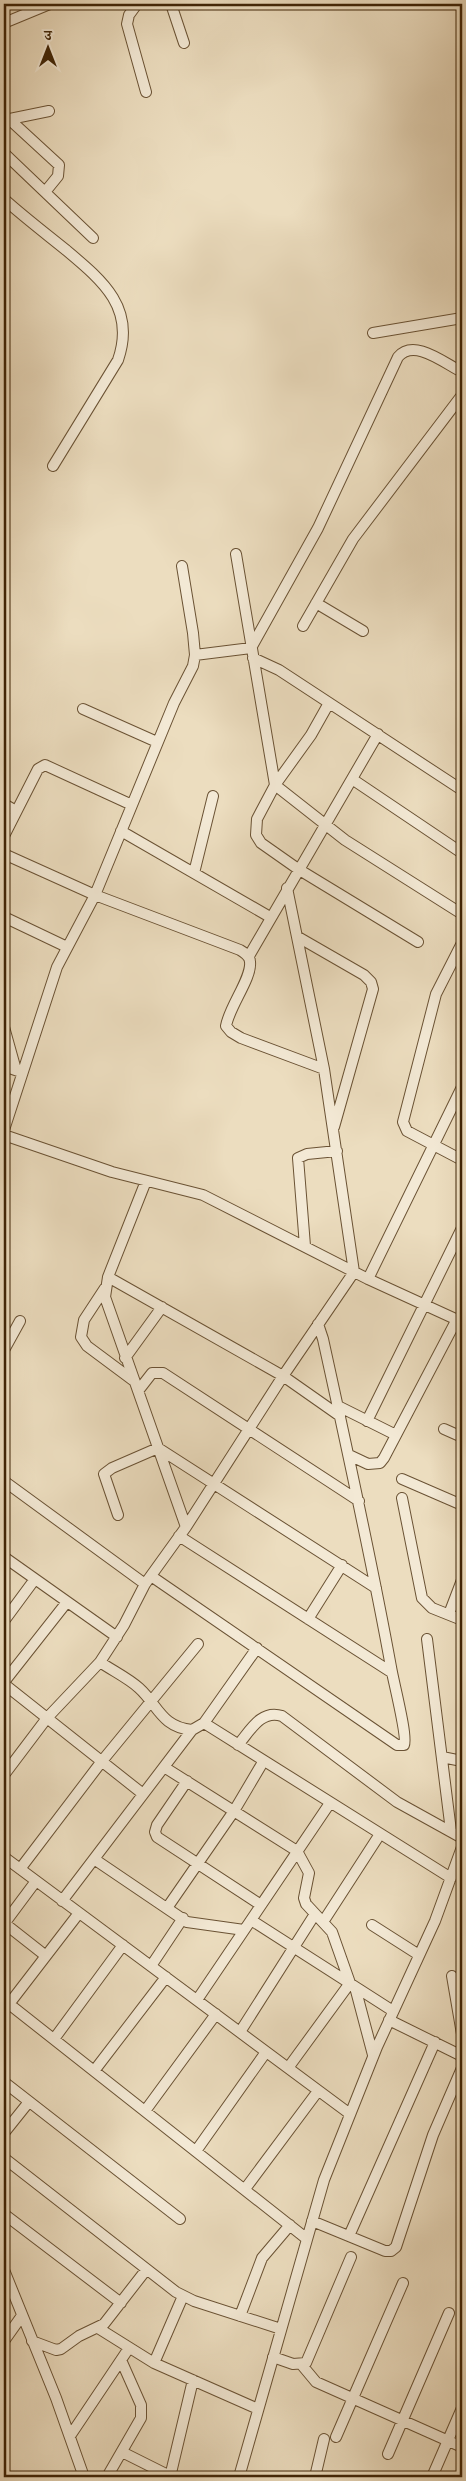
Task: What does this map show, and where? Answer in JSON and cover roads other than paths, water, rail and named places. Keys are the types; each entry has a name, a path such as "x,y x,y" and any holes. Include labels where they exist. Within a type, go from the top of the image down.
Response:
{"street":[{"path":"4,23 50,4"},
{"path":"137,4 129,15 127,24 146,92"},
{"path":"171,4 184,43"},
{"path":"6,120 49,111"},
{"path":"6,120 58,165 58,176 45,192"},
{"path":"4,153 93,238"},
{"path":"4,199 98,276 116,300 121,317 124,345 118,360 53,466"},
{"path":"373,333 462,318"},
{"path":"252,653 318,528 398,357 404,350 413,348 462,372"},
{"path":"303,626 366,522 462,395"},
{"path":"236,554 275,785 359,850 462,914"},
{"path":"4,1130 19,1071 51,983 67,947 95,895 157,742 195,655 182,566"},
{"path":"316,603 363,631"},
{"path":"195,655 252,653 462,790"},
{"path":"329,703 311,735 275,785 257,819 256,835 261,843 298,869 418,942"},
{"path":"83,709 157,742"},
{"path":"248,956 378,734"},
{"path":"4,836 38,769 45,765 132,805"},
{"path":"352,779 462,853"},
{"path":"194,873 213,796"},
{"path":"4,804 16,811"},
{"path":"121,831 270,917"},
{"path":"4,854 95,895 240,950 248,956 251,963 226,1026 231,1032 241,1038 324,1068"},
{"path":"4,1775 47,1718 100,1662 117,1637 148,1580 186,1527 283,1376 354,1272 324,1068 287,888"},
{"path":"4,918 67,947"},
{"path":"298,938 364,975 371,982 373,989 333,1130"},
{"path":"462,943 436,994 403,1122 407,1131 462,1160"},
{"path":"4,1027 19,1071"},
{"path":"4,1066 19,1071"},
{"path":"368,1279 462,1087"},
{"path":"4,1135 112,1172 203,1195 368,1279 459,1321 380,1463 368,1464 349,1455"},
{"path":"305,1246 298,1158 307,1154 336,1151"},
{"path":"146,1181 108,1277 105,1297 186,1527"},
{"path":"367,1421 462,1228"},
{"path":"108,1277 283,1376 339,1411 367,1421 396,1435"},
{"path":"105,1288 84,1320 80,1337 87,1346 134,1381"},
{"path":"125,1358 162,1307"},
{"path":"4,1350 20,1321"},
{"path":"4,1481 148,1580 257,1648 401,1746 406,1742 406,1737 359,1501 318,1324"},
{"path":"138,1391 152,1373 163,1373 359,1501"},
{"path":"444,1429 462,1437"},
{"path":"158,1448 214,1482 376,1588"},
{"path":"118,1515 104,1474 112,1468 158,1448"},
{"path":"402,1480 462,1505"},
{"path":"402,1498 422,1598 432,1608 462,1620"},
{"path":"179,1536 392,1672"},
{"path":"4,1557 117,1637"},
{"path":"308,1619 342,1565"},
{"path":"4,1621 35,1580"},
{"path":"449,1614 462,1580"},
{"path":"67,1602 4,1683 143,1794"},
{"path":"428,1639 451,1831"},
{"path":"20,1869 102,1761 198,1644"},
{"path":"62,1901 192,1730 204,1723 257,1648"},
{"path":"100,1662 141,1690 165,1719 176,1726 192,1730"},
{"path":"238,1745 266,1714 273,1713 282,1716 397,1802 462,1838"},
{"path":"204,1723 263,1762 451,1878"},
{"path":"442,1757 462,1761"},
{"path":"168,1908 234,1811 263,1762"},
{"path":"164,1767 297,1851 309,1873 304,1898 315,1914 332,1932 352,1985 373,2055"},
{"path":"187,1781 157,1825 155,1832 162,1842 261,1905"},
{"path":"197,2000 330,1803"},
{"path":"323,1922 380,1834"},
{"path":"239,2477 324,2180 373,2055 419,1955 462,1847"},
{"path":"4,1856 350,2114"},
{"path":"94,1859 182,1918 194,1924 244,1930"},
{"path":"36,1881 4,1923 46,1956"},
{"path":"79,1913 7,2002 307,2239"},
{"path":"240,2032 315,1914"},
{"path":"151,1966 182,1918"},
{"path":"251,1920 352,1985 391,2016 462,2056"},
{"path":"372,1925 419,1955"},
{"path":"54,2039 123,1945"},
{"path":"452,1976 462,2034"},
{"path":"94,2071 166,1977"},
{"path":"288,2068 352,1985"},
{"path":"145,2111 216,2014"},
{"path":"349,2236 435,2042"},
{"path":"196,2151 266,2052"},
{"path":"312,2221 385,2251 391,2251 396,2247 433,2135 462,2068"},
{"path":"4,2082 28,2103 180,2220"},
{"path":"245,2190 318,2090"},
{"path":"4,2133 28,2103"},
{"path":"4,2158 146,2270 183,2296 281,2329"},
{"path":"4,2214 121,2303"},
{"path":"240,2316 262,2258 290,2226"},
{"path":"301,2364 309,2359 351,2257"},
{"path":"4,2270 21,2317 56,2398 84,2477"},
{"path":"32,2341 56,2350 61,2349 79,2336 98,2328 121,2303 146,2270"},
{"path":"336,2437 404,2283"},
{"path":"154,2363 183,2296"},
{"path":"388,2454 449,2313"},
{"path":"4,2341 21,2317"},
{"path":"98,2328 154,2363 258,2409"},
{"path":"70,2436 129,2348"},
{"path":"273,2357 301,2364 316,2382 462,2447"},
{"path":"107,2477 142,2413 141,2405 121,2360"},
{"path":"122,2452 170,2477 193,2380"},
{"path":"432,2477 462,2408"},
{"path":"315,2477 324,2439"}]}
